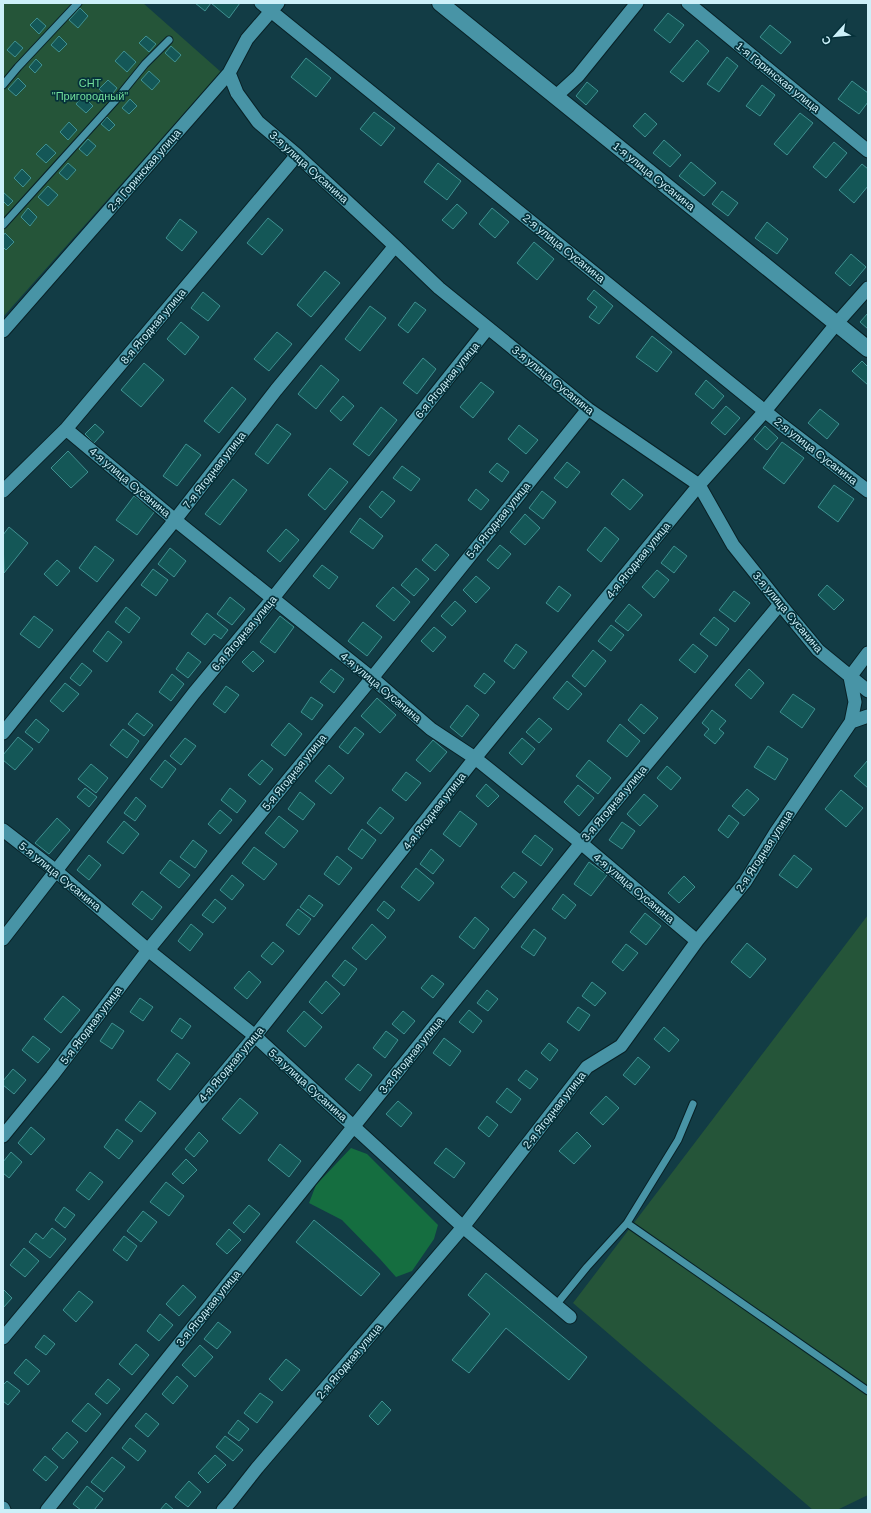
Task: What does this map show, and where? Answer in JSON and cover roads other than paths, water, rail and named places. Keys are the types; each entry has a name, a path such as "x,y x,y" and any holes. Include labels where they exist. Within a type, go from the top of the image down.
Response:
{"street":[{"name":"1-я улица Сусанина","path":"440,3 868,349"},
{"path":"555,97 578,76 637,3"},
{"name":"1-я Горинская улица","path":"688,3 868,151"},
{"name":"2-я Горинская улица","path":"3,332 229,73 247,39 270,6"},
{"name":"2-я улица Сусанина","path":"270,6 782,425 868,491"},
{"name":"3-я улица Сусанина","path":"229,73 237,93 258,122 297,155 396,246 439,288 588,409 699,486 733,545 780,604 818,650 868,691"},
{"name":"8-я Ягодная улица","path":"3,491 66,429 297,155"},
{"name":"7-я Ягодная улица","path":"3,733 175,520 276,390 396,246"},
{"name":"4-я Ягодная улица","path":"3,1338 255,1036 476,758 699,486 765,411 837,323 868,288"},
{"name":"6-я Ягодная улица","path":"3,939 194,693 273,598 488,328"},
{"name":"5-я Ягодная улица","path":"3,1136 52,1076 148,950 372,678 588,409"},
{"name":"4-я улица Сусанина","path":"66,429 175,520 372,678 431,729 476,758 581,843 697,941"},
{"name":"3-я Ягодная улица","path":"47,1510 581,843 780,604"},
{"path":"850,676 868,653"},
{"name":"2-я Ягодная улица","path":"223,1510 257,1468 463,1227 587,1067 621,1046 697,941 745,882 776,832 851,722 855,702 850,676"},
{"path":"851,722 868,716"},
{"name":"5-я улица Сусанина","path":"3,830 56,870 148,950 255,1036 463,1227 570,1317"}],"lane":[{"path":"3,85 78,3"},
{"path":"3,225 115,101 145,64 169,40"},
{"path":"556,1305 587,1267 627,1224 678,1140 694,1104"},
{"path":"627,1224 868,1391"}],"park label":[{"name":"СНТ \"Пригородный\"","path":"90,89"}]}
